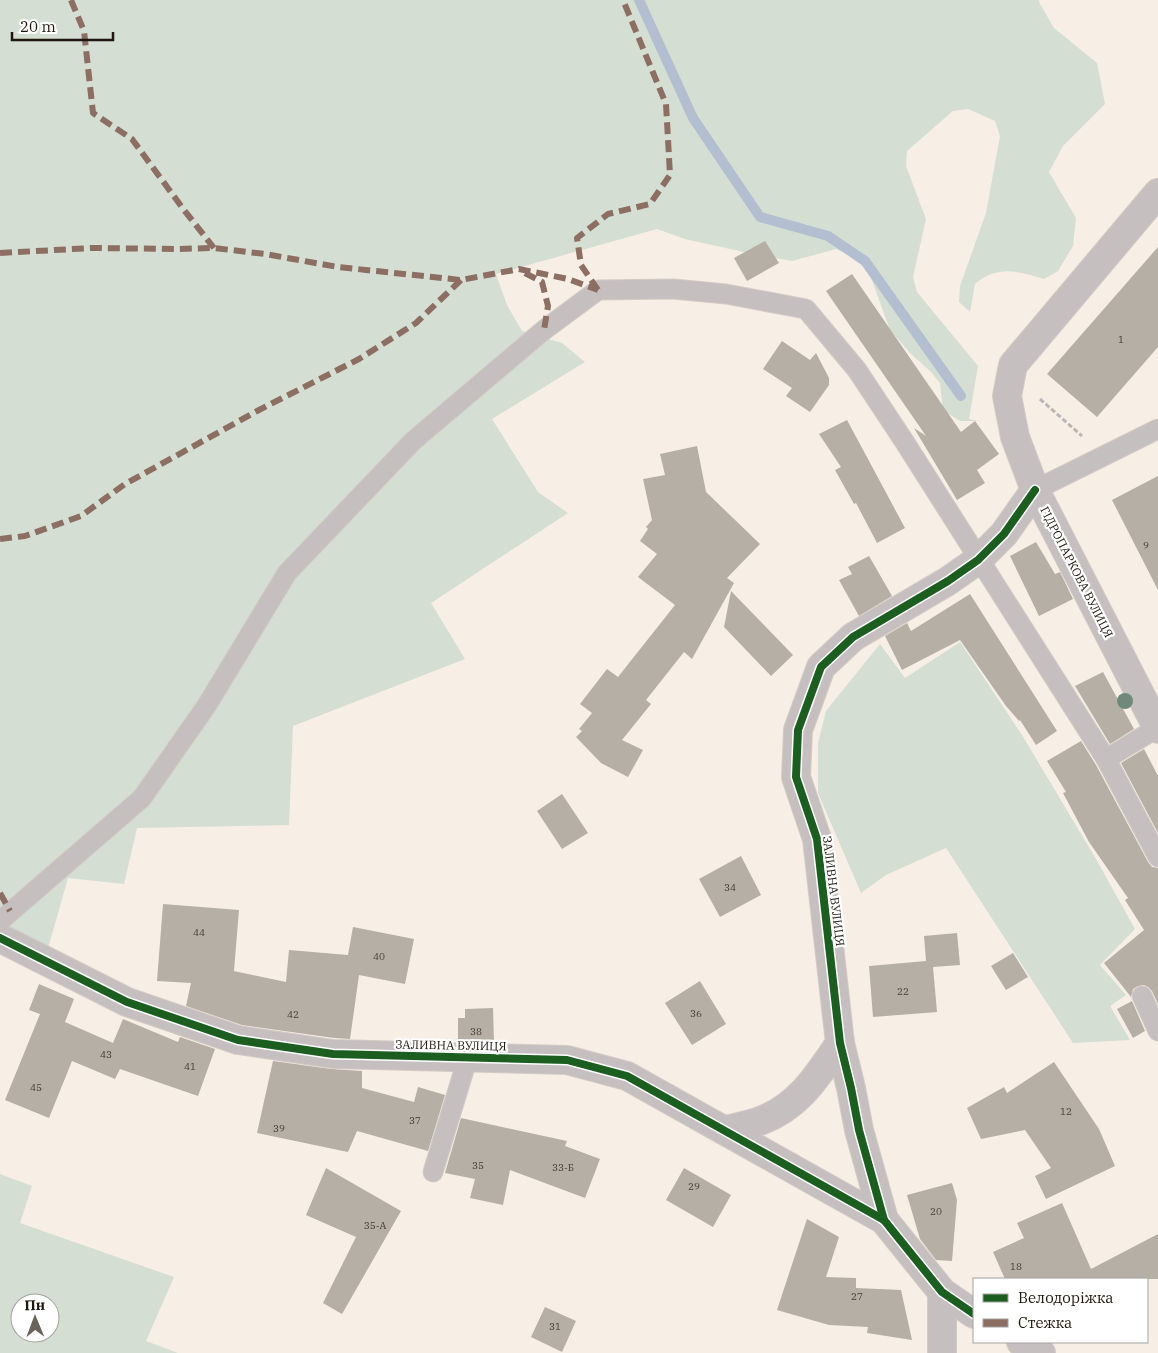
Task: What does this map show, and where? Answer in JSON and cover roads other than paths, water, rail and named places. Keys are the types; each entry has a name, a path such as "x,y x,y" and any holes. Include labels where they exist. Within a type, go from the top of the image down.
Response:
{"street":[{"name":"ГІДРОПАРКОВА ВУЛИЦЯ","path":"1158,193 1013,365 1007,396 1015,437 1035,490 1158,728"},
{"name":"ЗАЛИВНА ВУЛИЦЯ","path":"884,1220 859,1130 840,1043 817,839 796,777 798,730 821,667 853,637 948,581 978,560 1004,534 1035,490"},
{"name":"ЗАЛИВНА ВУЛИЦЯ","path":"0,938 127,1002 238,1040 333,1054 567,1060 626,1076 726,1130 884,1220 942,1292 973,1313"},
{"path":"726,1130 760,1122 781,1112 798,1099 812,1084 840,1043"},
{"path":"942,1292 942,1353"},
{"path":"1023,1343 1041,1353"}],"lane":[{"path":"0,921 142,798 207,705 287,573 413,441 544,330 598,290 673,289 726,294 806,309 858,370 904,441 1106,760 1158,857"},
{"path":"1035,490 1158,429"},
{"path":"1106,760 1158,728"},
{"path":"1142,996 1158,1031"},
{"path":"433,1172 468,1056"}],"waterway":[{"path":"639,0 693,118 760,217 828,236 865,261 961,396"}]}
